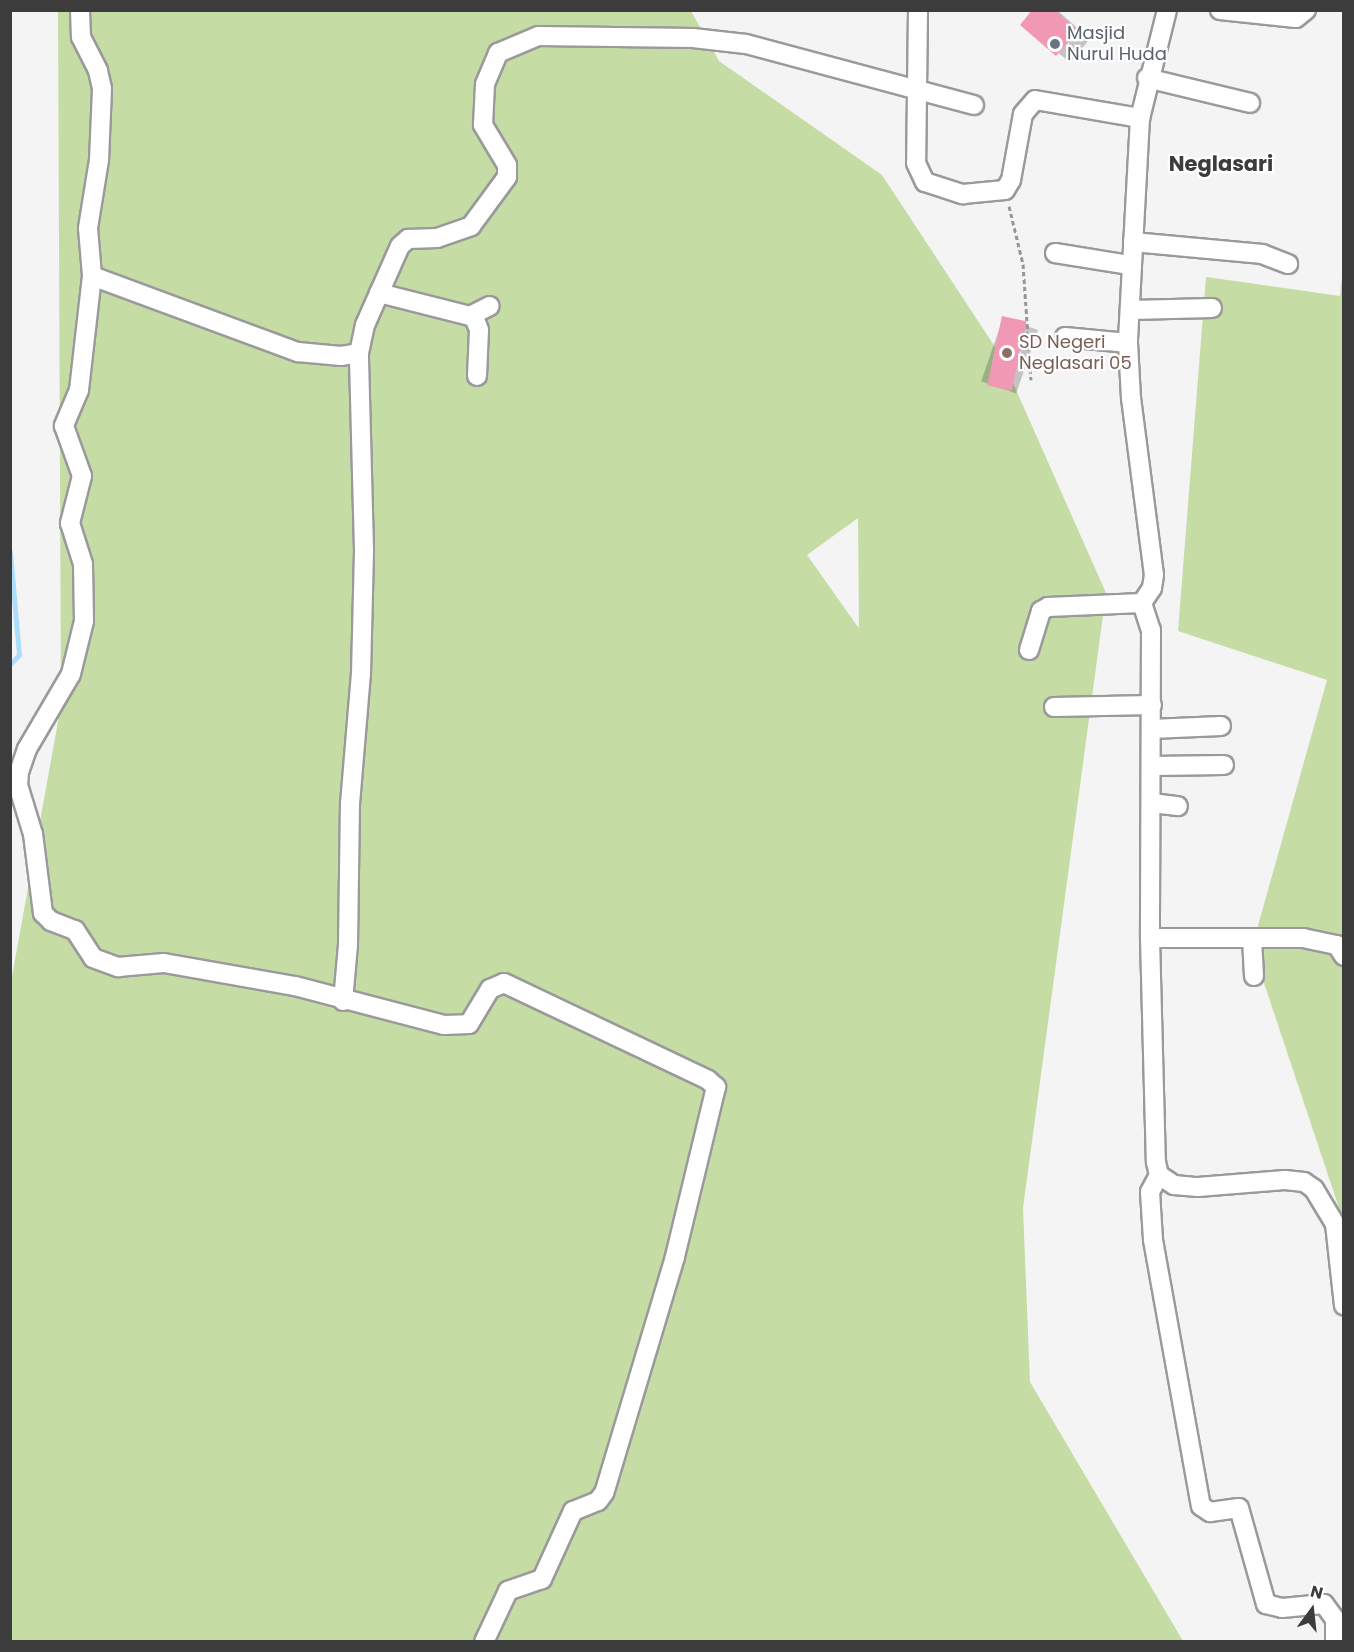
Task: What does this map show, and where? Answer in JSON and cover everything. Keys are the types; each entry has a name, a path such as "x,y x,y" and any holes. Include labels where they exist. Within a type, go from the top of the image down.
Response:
{"street":[{"path":"80,10 81,37 98,71 102,89 99,160 88,228 92,276 78,390 64,426 82,476 70,523 83,564 82,630 70,674 27,748 19,772 18,785 33,834 43,913 51,921 75,930 88,953 100,962 125,967 164,963 294,986 342,1001 463,1026 474,1018 494,985 504,983 708,1080 716,1087 675,1257 604,1493 598,1501 573,1512 542,1579 508,1591 484,1641"},
{"path":"918,10 919,91 916,162 925,182 963,194 1005,189 1011,180 1023,114 1035,100 1140,118"},
{"path":"1142,603 1152,588 1154,575 1131,398 1128,343 1131,265 1140,118 1147,78 1167,10"},
{"path":"1220,10 1296,18 1306,10"},
{"path":"342,1001 348,945 350,804 361,675 364,550 359,353 365,325 400,246 408,239 437,238 471,226 507,177 507,165 483,125 482,100 493,62 498,53 512,44 538,36 693,38 746,44 974,105"},
{"path":"1147,78 1250,103"},
{"path":"1133,242 1262,254 1288,264"},
{"path":"1055,253 1131,265"},
{"path":"92,276 298,352 341,356 359,353"},
{"path":"379,293 470,316 478,323 477,376"},
{"path":"470,316 490,306"},
{"path":"1131,310 1212,308"},
{"path":"1065,337 1128,343"},
{"path":"1029,650 1039,617 1048,607 1142,603"},
{"path":"1142,603 1151,630 1153,766 1150,938 1155,1144 1159,1175 1165,1182 1185,1187 1285,1180 1304,1182 1320,1196 1339,1223 1344,1306"},
{"path":"1054,707 1152,705"},
{"path":"1151,729 1221,726"},
{"path":"1153,766 1224,765"},
{"path":"1152,803 1178,806"},
{"path":"1150,938 1324,941 1337,945 1344,956"},
{"path":"1252,938 1254,976"},
{"path":"1159,1175 1150,1192 1153,1240 1201,1506 1210,1512 1239,1508 1266,1604 1282,1608 1324,1604 1335,1619 1335,1641"}],"path":[{"path":"1005,189 1023,264 1031,380"}],"green space":[{"path":"58,11 691,11 719,61 882,175 1001,356 1106,593 1023,1208 1030,1382 1183,1641 11,1642 11,982 61,705","holes":["858,518 859,627 807,555"]},
{"path":"1343,267 1343,1220 1252,947 1327,680 1178,631 1206,277 1340,296"}],"building":[{"name":"Masjid Nurul Huda","path":"1032,10 1055,10 1078,31 1056,56 1020,25"},
{"name":"SD Negeri Neglasari 05","path":"1002,316 1026,321 1012,391 987,385"}],"waterway":[{"path":"10,552 19,655 10,664"}],"place":[{"name":"Masjid Nurul Huda","path":"1055,44"},
{"name":"SD Negeri Neglasari 05","path":"1007,353"}],"district":[{"name":"Neglasari","path":"1221,164"}]}
